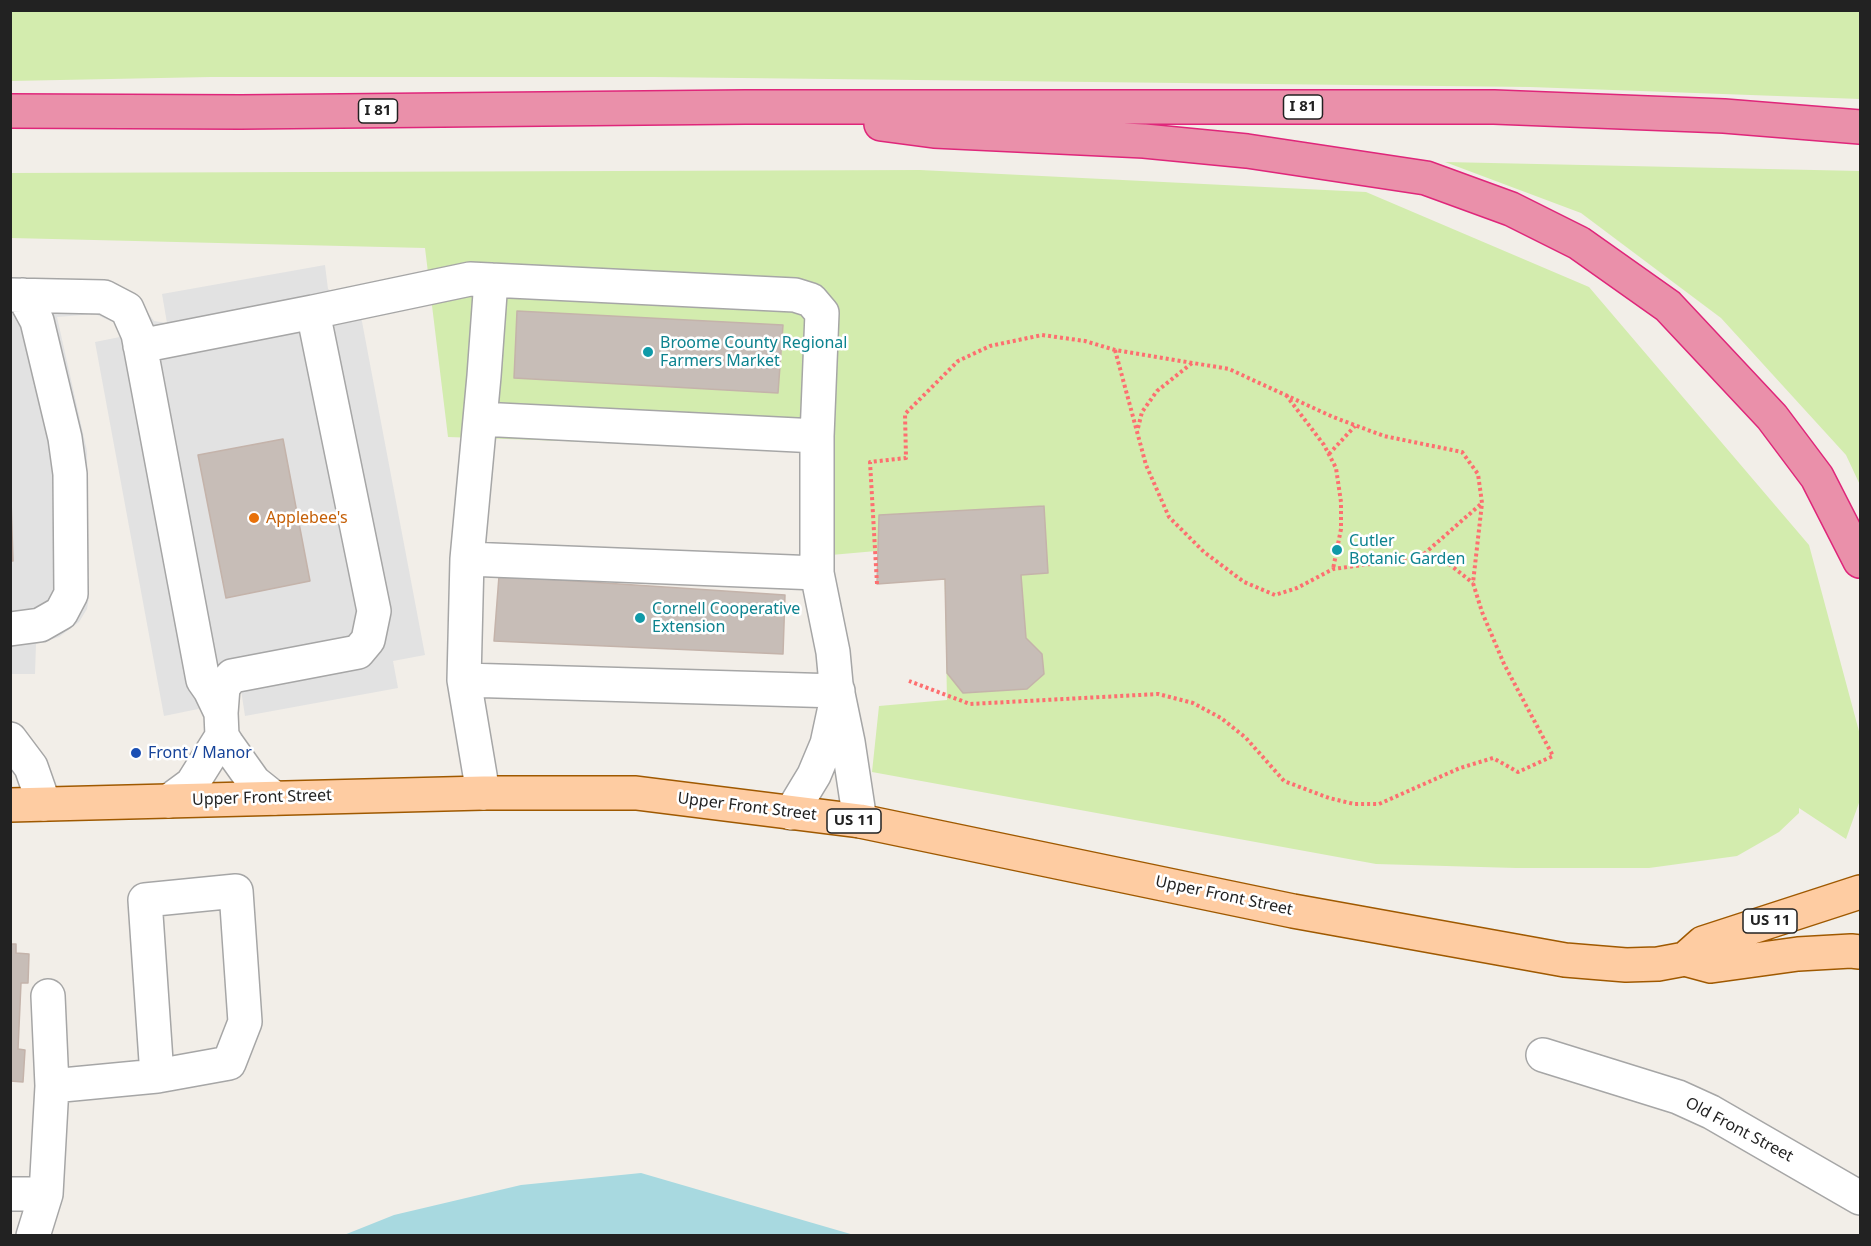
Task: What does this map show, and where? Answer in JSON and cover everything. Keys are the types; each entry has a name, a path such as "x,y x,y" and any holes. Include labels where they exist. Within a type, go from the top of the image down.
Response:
{"highway":[{"name":"I 81","path":"10,111 241,112 745,107 1494,107 1724,116 1860,127"},
{"path":"745,107 934,131 1144,141 1247,151 1426,178 1511,209 1579,243 1668,306 1772,417 1817,477 1860,561"}],"main road":[{"name":"Upper Front Street","path":"10,805 483,793 636,793 860,821 1293,911 1565,960 1626,965 1658,964 1685,959 1711,966 1798,954 1860,952"},
{"name":"Upper Front Street","path":"1685,959 1703,943 1860,892"}],"street":[{"path":"140,346 470,279 795,295 811,300 822,313 817,436 818,573 860,821"},
{"path":"483,793 464,680 467,559 491,280"},
{"path":"16,295 104,297 128,309 138,334 203,680 210,690 222,725 254,782 274,798"},
{"path":"10,628 40,625 62,613 71,594 70,474 65,438 37,321 16,295"},
{"path":"169,801 192,784 222,725 223,687 232,676 358,652 368,639 374,611 313,312"},
{"path":"480,419 817,436"},
{"path":"467,559 818,573"},
{"path":"464,680 838,691"},
{"path":"791,813 814,775 827,744 838,691"},
{"path":"10,740 31,767 44,804"},
{"path":"52,1086 157,1076 229,1063 245,1022 236,891 145,900 157,1076"},
{"path":"33,1236 46,1194 52,1086 48,996"},
{"name":"Old Front Street","path":"1543,1055 1678,1097 1711,1112 1860,1198"},
{"path":"10,1194 46,1194"}],"path":[{"path":"877,584 870,462 906,458 905,414 958,361 990,346 1042,335 1229,369 1355,426 1384,436 1462,452 1478,474 1482,502 1473,583 1482,612 1504,664 1553,756 1518,772 1493,758 1460,768 1380,804 1354,804 1329,798 1284,781 1246,738 1221,718 1193,703 1158,694 970,704 909,681"},
{"path":"1115,350 1146,465 1169,517 1204,552 1244,582 1275,595 1297,588 1333,569 1400,560 1424,554 1482,502"},
{"path":"1137,428 1142,412 1157,391 1192,363"},
{"path":"1285,394 1324,445 1336,468 1341,502 1341,529 1333,569"},
{"path":"1329,454 1355,426"},
{"path":"1424,554 1449,564 1473,583"}],"green space":[{"path":"11,10 1860,10 1860,99 1530,87 654,77 211,77 10,81"},
{"path":"1445,162 1860,171 1860,485 1846,455 1721,318 1581,213"},
{"name":"Cutler Botanic Garden","path":"920,170 1366,192 1589,287 1809,545 1860,735 1860,800 1846,839 1799,808 1799,813 1779,832 1737,856 1649,868 1516,868 1376,864 872,772 879,706 947,700 944,545 831,555 826,450 448,437 425,248 11,238 11,173"}],"shaded area":[{"path":"325,265 328,289 335,293 356,290 425,655 393,661 398,688 245,716 241,690 203,708 164,716 95,342 120,337 115,323 95,314 57,317 87,451 89,597 87,609 79,622 59,637 36,644 35,674 11,674 10,561 13,560 10,468 11,278 114,282 135,295 154,321 167,323 162,294","holes":["283,439 310,581 226,598 198,455"]}],"water":[{"path":"641,1173 854,1235 344,1235 394,1215 521,1185"}],"building":[{"name":"Broome County Regional Farmers Market","path":"517,311 783,325 778,393 514,378"},
{"name":"Applebee's","path":"283,439 310,581 226,598 198,455"},
{"path":"10,468 13,561 10,561"},
{"path":"1044,506 1048,573 1021,575 1026,638 1042,654 1044,674 1027,689 963,693 947,673 945,579 877,584 879,515"},
{"name":"Cornell Cooperative Extension","path":"499,576 785,595 783,654 494,641"},
{"path":"10,944 16,944 16,953 29,954 28,983 21,983 18,1049 25,1050 23,1082 10,1081"}],"place":[{"name":"Broome County Regional Farmers Market","path":"648,352"},
{"name":"Applebee's","path":"254,518"},
{"name":"Cutler Botanic Garden","path":"1337,550"},
{"name":"Cornell Cooperative Extension","path":"640,618"},
{"name":"Front / Manor","path":"136,753"}]}
